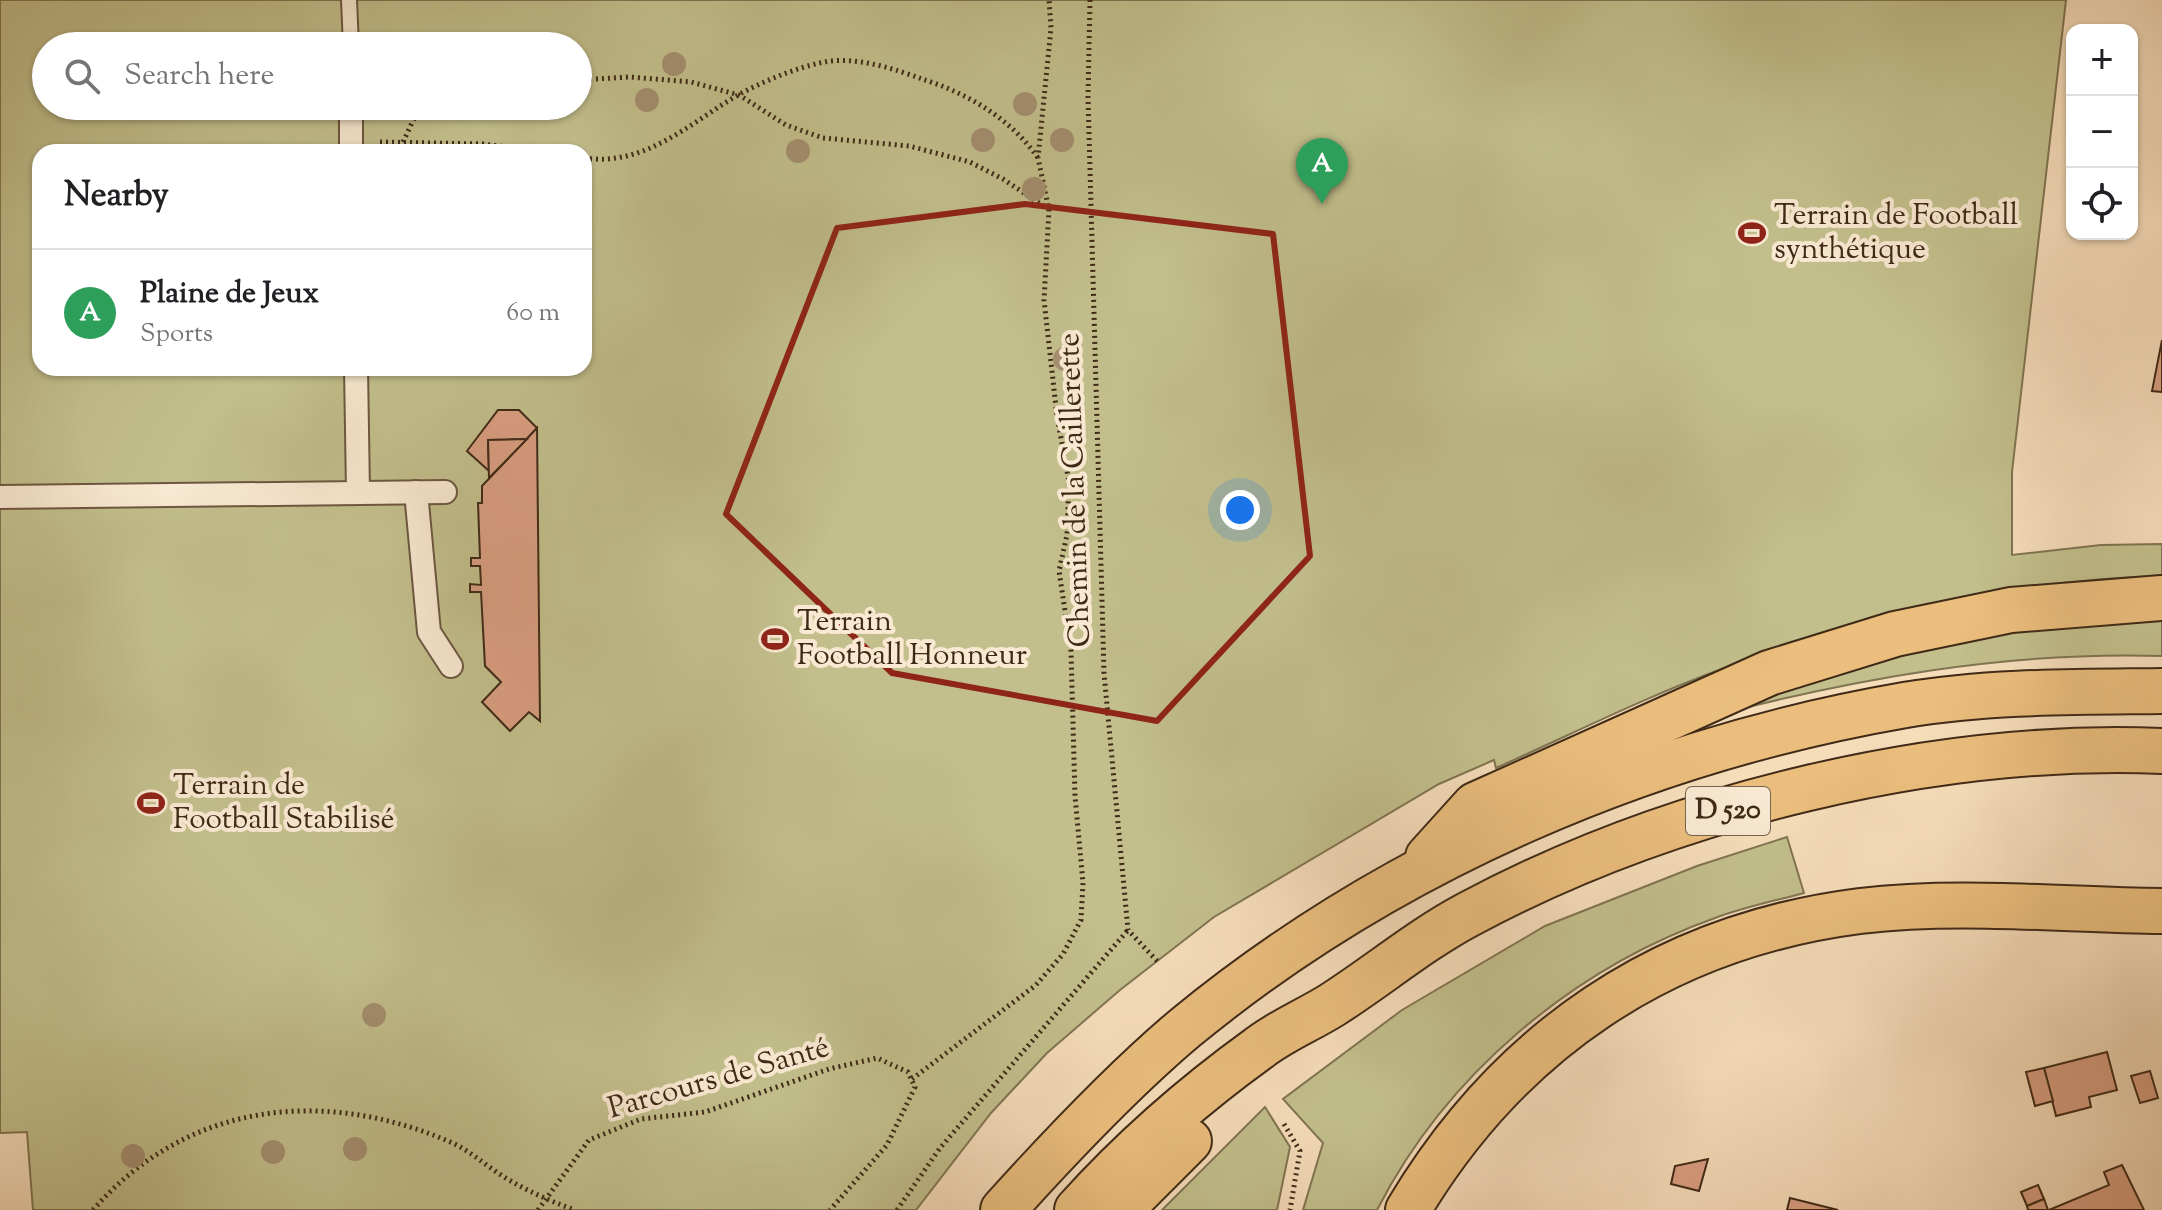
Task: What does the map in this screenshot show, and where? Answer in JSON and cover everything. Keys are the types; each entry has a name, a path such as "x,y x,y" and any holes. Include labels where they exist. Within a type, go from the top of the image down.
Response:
{"main road":[{"path":"1411,875 1475,805 1769,673 1895,634 2011,610 2162,598"},
{"name":"D 520","path":"1003,1210 1048,1160 1184,1029 1309,937 1411,875 1521,821 1635,778 1771,735 1907,705 2055,692 2162,691"},
{"name":"D 520","path":"1077,1210 1115,1170 1249,1055 1334,1003 1397,957 1469,914 1614,846 1777,796 1940,765 2055,750 2162,751"},
{"path":"1409,1208 1440,1158 1528,1057 1581,1015 1644,976 1715,945 1784,925 1860,911 2026,906 2162,911"},
{"path":"1120,1210 1215,1115 1280,1061 1334,1003"}],"street":[{"path":"351,120 351,144"},
{"path":"356,376 358,493"},
{"path":"416,492 429,632 451,666"},
{"path":"0,497 445,492"}],"lane":[{"path":"349,0 350,32"}],"path":[{"path":"830,1210 887,1145 915,1087 912,1079 1036,985 1063,954 1081,920 1083,883 1075,796 1071,651 1059,571 1067,535 1069,482 1057,416 1044,300 1049,210 1038,158 1051,28 1049,0"},
{"name":"Chemin de la Caillerette","path":"1090,0 1088,97 1098,540 1104,673 1128,930"},
{"path":"592,158 620,157 655,148 739,95 784,74 826,61 861,63 944,86 1022,135 1038,158"},
{"path":"592,79 630,77 691,82 739,95 786,125 823,138 909,146 970,162 1003,179 1049,210"},
{"path":"403,142 413,120"},
{"path":"382,144 483,144"},
{"path":"897,1210 940,1148 1128,930 1160,964"},
{"name":"Parcours de Santé","path":"538,1210 589,1140 641,1119 705,1112 829,1069 877,1058 908,1072 912,1079"},
{"path":"93,1210 113,1187 156,1155 200,1129 291,1110 352,1110 409,1126 451,1142 544,1199 575,1210"},
{"path":"1284,1124 1300,1151 1290,1210"}],"highlighted area":[{"path":"1025,204 1273,234 1310,556 1157,721 892,673 726,514 837,228"}],"shaded area":[{"path":"0,0 2066,0 2012,472 2012,555 2101,545 2162,544 2162,576 2105,579 1992,593 1881,618 1773,651 1691,681 1496,768 1494,760 1439,784 1214,917 1120,990 1047,1053 991,1113 916,1210 33,1210 27,1132 0,1133"},
{"path":"2162,613 2162,656 2046,658 1931,670 1817,691 1704,718 1788,684 2003,629"},
{"path":"1787,837 1804,893 1748,907 1662,940 1612,966 1563,997 1518,1032 1439,1115 1405,1161 1377,1210 1303,1210 1323,1143 1283,1099 1402,1010 1545,926 1697,866"},
{"path":"1265,1107 1290,1147 1277,1210 1162,1210"}],"building":[{"path":"2162,340 2162,392 2152,391"},
{"path":"498,410 519,410 537,428 527,439 488,440 489,471 467,451"},
{"path":"537,428 540,721 529,712 510,731 482,702 501,682 485,666 481,592 470,592 470,584 481,585 480,566 471,566 471,558 480,558 478,503 482,503 482,486"},
{"path":"527,439 489,478 488,440"},
{"path":"2107,1052 2117,1090 2089,1097 2091,1107 2056,1116 2044,1068"},
{"path":"2044,1068 2053,1101 2035,1106 2026,1072"},
{"path":"2150,1071 2158,1098 2140,1103 2131,1076"},
{"path":"1708,1159 1699,1191 1671,1184 1675,1166"},
{"path":"2122,1165 2144,1210 2049,1210 2109,1185 2104,1172"},
{"path":"2038,1185 2044,1199 2027,1206 2021,1192"},
{"path":"1790,1198 1838,1210 1787,1210"},
{"path":"2044,1199 2048,1210 2028,1210 2027,1206"}],"place":[{"name":"Plaine de Jeux","path":"1322,204"},
{"name":"Terrain de Football synthétique","path":"1752,233"},
{"name":"Terrain Football Honneur","path":"775,639"},
{"name":"Terrain de Football Stabilisé","path":"151,803"}]}
